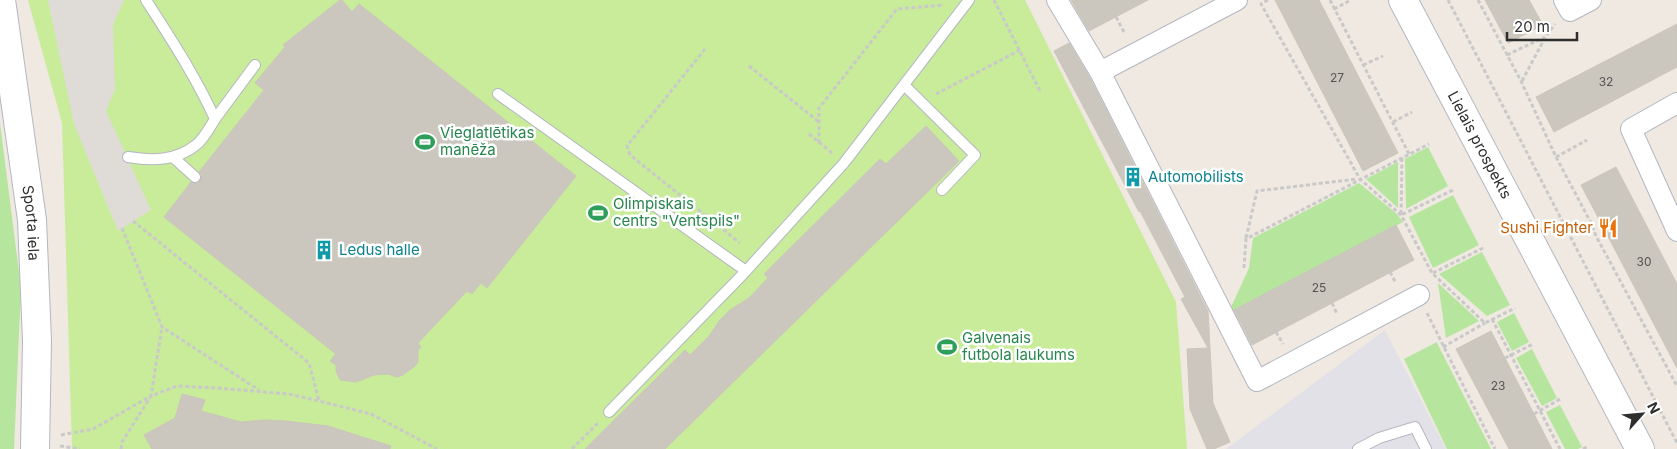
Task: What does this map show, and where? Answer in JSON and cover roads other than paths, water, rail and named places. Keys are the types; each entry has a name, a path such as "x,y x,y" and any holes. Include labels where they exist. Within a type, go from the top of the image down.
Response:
{"main road":[{"name":"Sporta iela","path":"0,0 32,220 37,341 47,448"},
{"name":"Lielais prospekts","path":"1403,0 1640,449"}],"street":[{"path":"1057,0 1100,72 1257,381 1419,295"},
{"path":"1100,72 1237,0"},
{"path":"1564,0 1570,11 1591,0"},
{"path":"1677,103 1631,129 1677,231"}],"lane":[{"path":"146,0 175,44 216,119"},
{"path":"609,412 746,271 844,163 968,2"},
{"path":"128,157 146,160 174,158 198,144 255,65"},
{"path":"904,85 975,155 942,190"},
{"path":"498,94 746,271"},
{"path":"174,158 195,177"},
{"path":"1358,449 1379,438 1415,427 1426,449"}],"place":[{"name":"Vieglatlētikas manēža","path":"425,142"},
{"name":"Automobilists","path":"1133,177"},
{"name":"Olimpiskais centrs \"Ventspils\"","path":"598,213"},
{"name":"Sushi Fighter","path":"1608,228"},
{"name":"Ledus halle","path":"324,250"},
{"name":"Galvenais futbola laukums","path":"947,347"}]}
